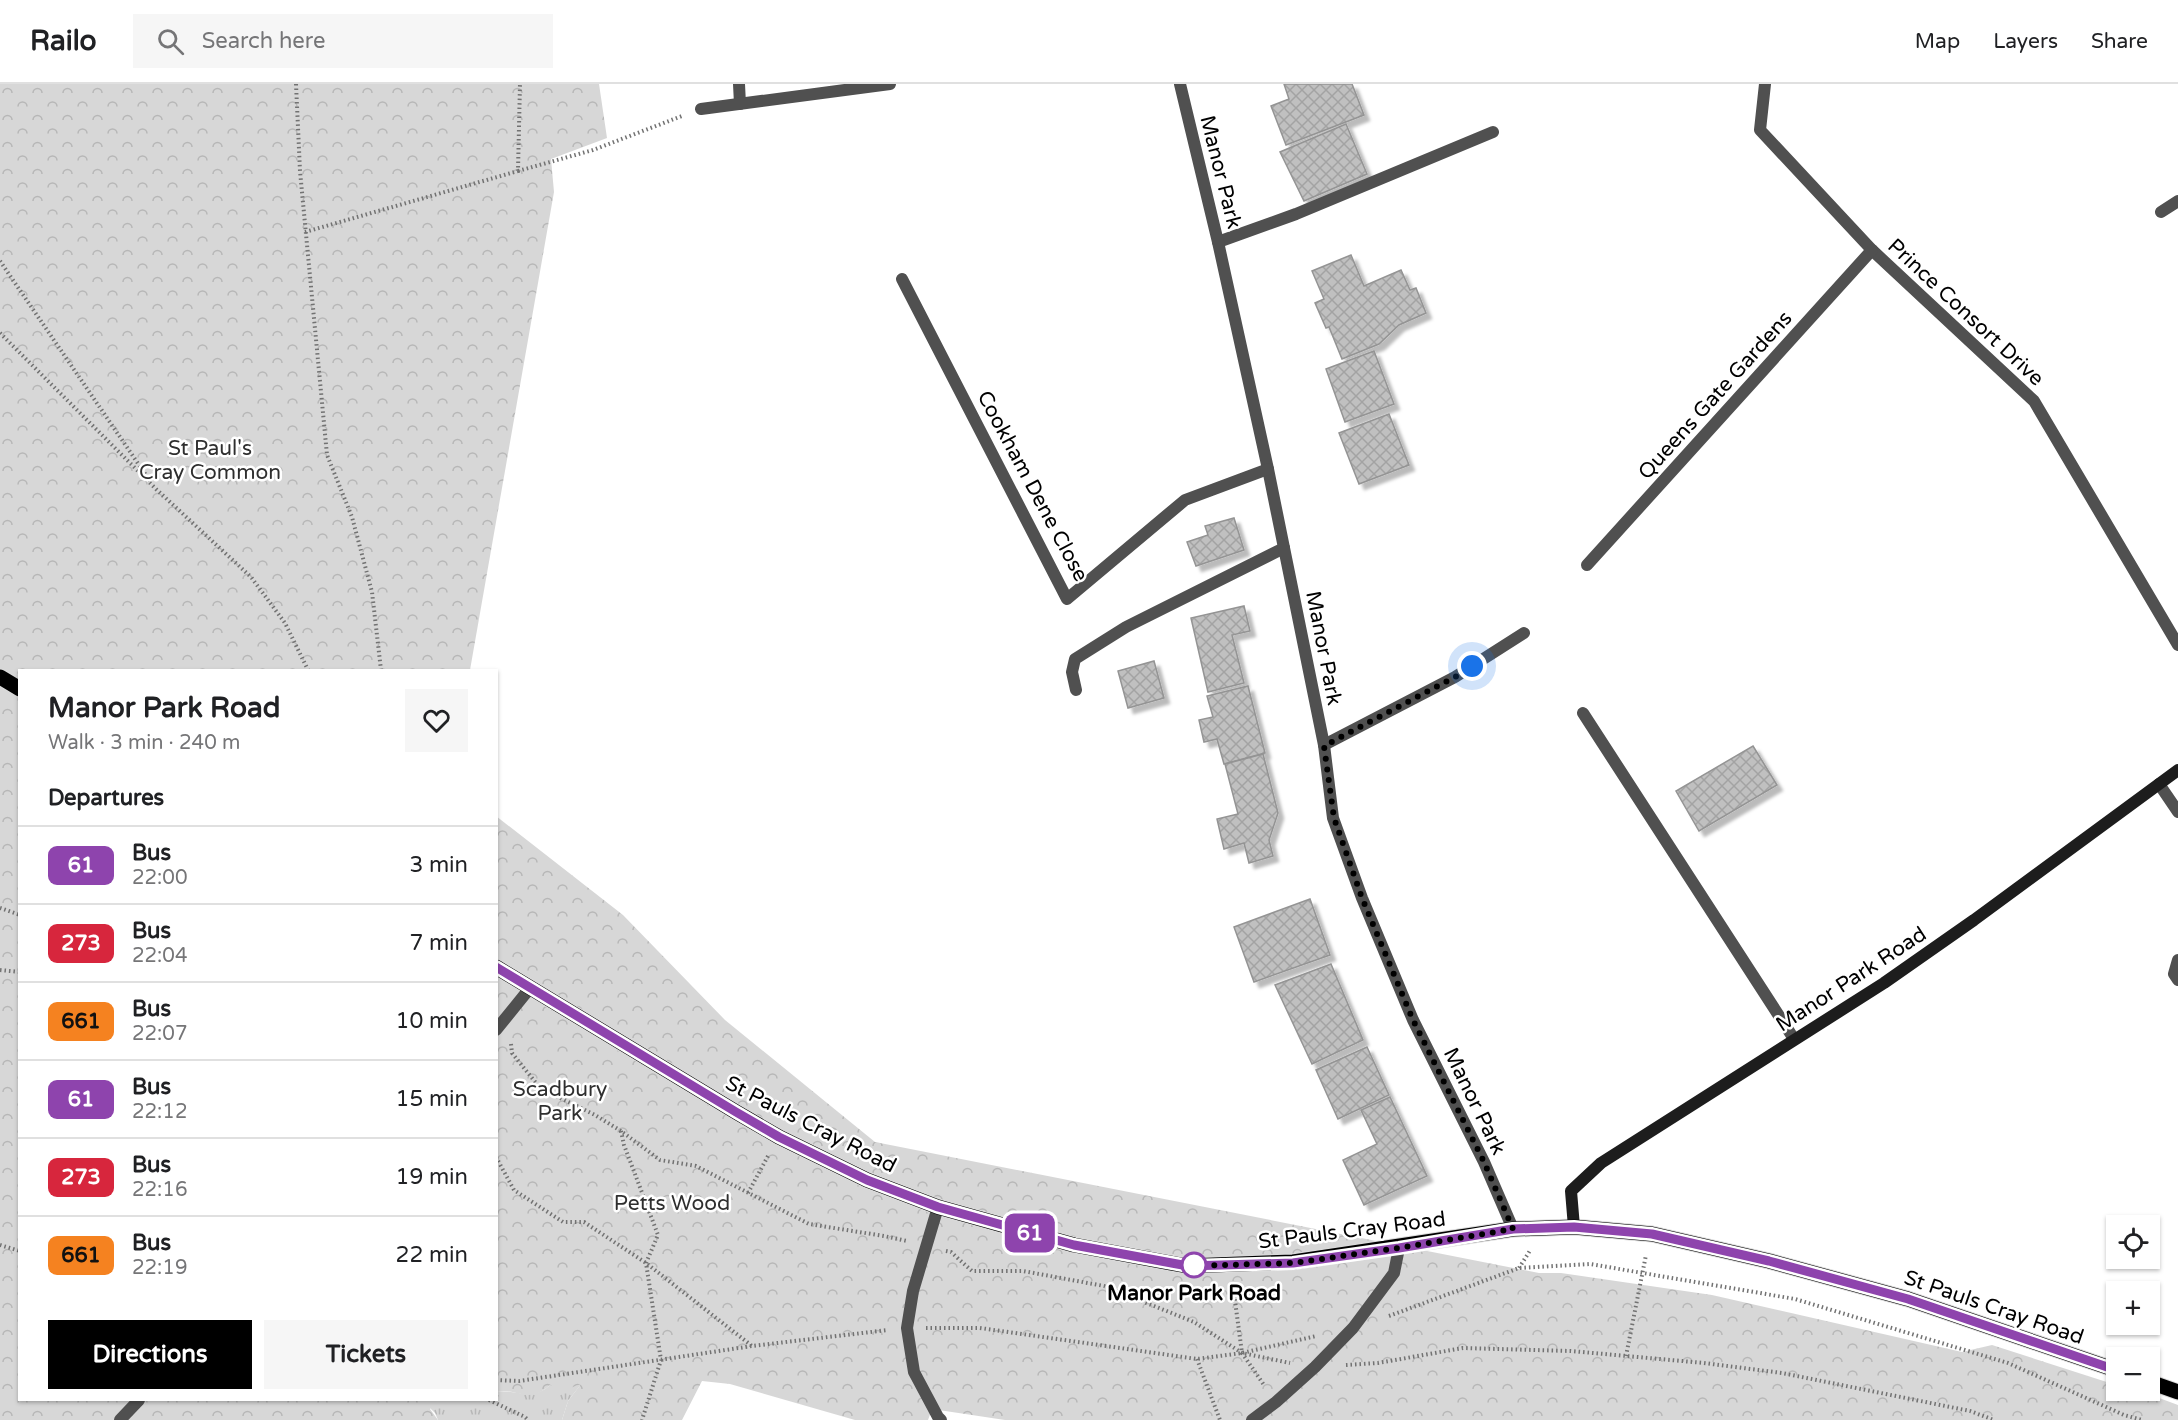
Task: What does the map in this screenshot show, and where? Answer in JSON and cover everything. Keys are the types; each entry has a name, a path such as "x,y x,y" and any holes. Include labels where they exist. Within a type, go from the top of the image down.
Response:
{"main road":[{"path":"0,677 18,688"},
{"name":"Manor Park Road","path":"1574,1227 1571,1191 1601,1163 1884,983 2178,771"},
{"name":"St Pauls Cray Road","path":"498,968 779,1137 867,1180 938,1207 1064,1242 1131,1257 1188,1266 1293,1263 1513,1229 1574,1227 1652,1234 1769,1261 1908,1299 2106,1368"},
{"path":"2160,1386 2178,1392"}],"street":[{"path":"739,84 740,104"},
{"name":"Manor Park","path":"1181,84 1268,469 1324,746 1334,818 1362,898 1413,1020 1484,1162 1513,1229"},
{"name":"Prince Consort Drive","path":"1765,84 1760,130 1872,250 2034,401 2178,645"},
{"path":"701,109 882,85"},
{"path":"1218,242 1296,214 1493,132"},
{"path":"2161,212 2178,201"},
{"name":"Queens Gate Gardens","path":"1587,565 1872,250"},
{"name":"Cookham Dene Close","path":"903,279 1067,599 1185,500 1268,469"},
{"path":"1076,690 1072,672 1075,659 1088,650 1126,627 1284,548"},
{"path":"1324,746 1455,677 1524,633"},
{"path":"1583,713 1794,1039"},
{"path":"2159,784 2178,812"},
{"path":"2178,960 2174,974 2178,980"},
{"path":"498,1028 530,988"},
{"path":"938,1207 913,1291 907,1328 914,1372 941,1420"},
{"path":"1252,1420 1315,1367 1353,1328 1394,1273 1399,1248"},
{"path":"120,1420 138,1401"}],"path":[{"path":"296,84 305,232 327,455 352,517 372,592 381,669"},
{"path":"518,171 520,84"},
{"path":"305,232 593,150 701,109"},
{"path":"0,261 156,489"},
{"path":"0,333 156,489 252,577 285,623 308,669"},
{"path":"0,908 18,914"},
{"path":"0,970 18,972"},
{"path":"508,1016 512,1053 540,1088 595,1115 660,1160 696,1166 809,1224 884,1236 951,1252 972,1271 1023,1271 1104,1286 1194,1322 1242,1353 1315,1367 1378,1363 1463,1348 1571,1351 1782,1373 1970,1411 1994,1420"},
{"path":"621,1131 624,1145 658,1235 646,1263 661,1360 642,1420"},
{"path":"748,1192 779,1137"},
{"path":"624,1145 632,1139"},
{"path":"498,1161 514,1190 562,1222 584,1222 646,1263 752,1346"},
{"path":"1626,1356 1652,1234"},
{"path":"0,1245 18,1250"},
{"path":"1231,1264 1242,1353 1276,1402"},
{"path":"498,1380 519,1381 752,1346 907,1328 980,1328 1197,1359 1242,1353 1353,1328 1519,1268 1590,1264 1796,1299 2008,1363 2124,1415 2142,1420"},
{"path":"1197,1359 1220,1420"},
{"path":"491,1401 528,1420"}],"green space":[{"name":"St Paul's Cray Common","path":"0,84 599,84 607,138 551,159 554,192 470,669 18,669 18,1401 435,1401 430,1409 438,1420 0,1420"},
{"name":"Petts Wood","path":"498,818 623,915 725,1020 875,1142 1539,1273 1561,1273 1712,1295 1962,1352 1992,1345 2106,1382 2106,1401 2160,1401 2160,1398 2178,1405 2178,1420 1005,1420 932,1409 928,1420 855,1420 730,1384 702,1381 682,1420 562,1420 568,1401 581,1384 565,1390 550,1385 530,1395 498,1392"},
{"path":"582,1383 568,1401 562,1420 438,1420 435,1413 423,1401 498,1401 498,1392 530,1394 537,1393 550,1385"}],"building":[{"path":"1284,84 1352,84 1364,115 1286,145 1271,106 1289,99"},
{"path":"1346,124 1367,174 1304,201 1280,152"},
{"path":"1351,255 1364,286 1401,270 1410,290 1416,288 1426,313 1399,325 1379,344 1342,359 1329,327 1326,328 1315,303 1324,299 1312,271"},
{"path":"1374,351 1394,404 1345,422 1326,369"},
{"path":"1389,414 1409,465 1359,484 1339,433"},
{"path":"1234,518 1244,550 1196,566 1187,542 1208,535 1205,526"},
{"path":"1244,606 1250,631 1232,635 1244,683 1208,692 1191,618"},
{"path":"1154,661 1164,698 1128,708 1118,671"},
{"path":"1248,686 1265,753 1224,764 1217,739 1204,742 1199,720 1213,717 1207,696"},
{"path":"1753,746 1777,785 1699,831 1676,791"},
{"path":"1263,754 1278,813 1269,840 1273,856 1249,863 1244,843 1224,849 1217,819 1238,814 1225,764"},
{"path":"1310,899 1330,955 1254,982 1234,927"},
{"path":"1331,964 1363,1040 1312,1064 1275,985"},
{"path":"1367,1047 1389,1095 1338,1119 1316,1070"},
{"path":"1390,1097 1427,1176 1364,1205 1343,1160 1377,1144 1361,1110"}],"bus line":[{"name":"61","path":"498,968 779,1137 867,1180 938,1207 1074,1245 1188,1266 1293,1263 1513,1229 1574,1227 1652,1234 1769,1261 1908,1299 2106,1367"}],"place":[{"name":"Manor Park Road","path":"1194,1265"}],"route":[{"path":"1194,1265 1188,1266 1293,1263 1513,1229 1484,1162 1413,1020 1362,898 1334,818 1324,746 1472,666"}],"park label":[{"name":"Scadbury Park","path":"560,1101"}]}
